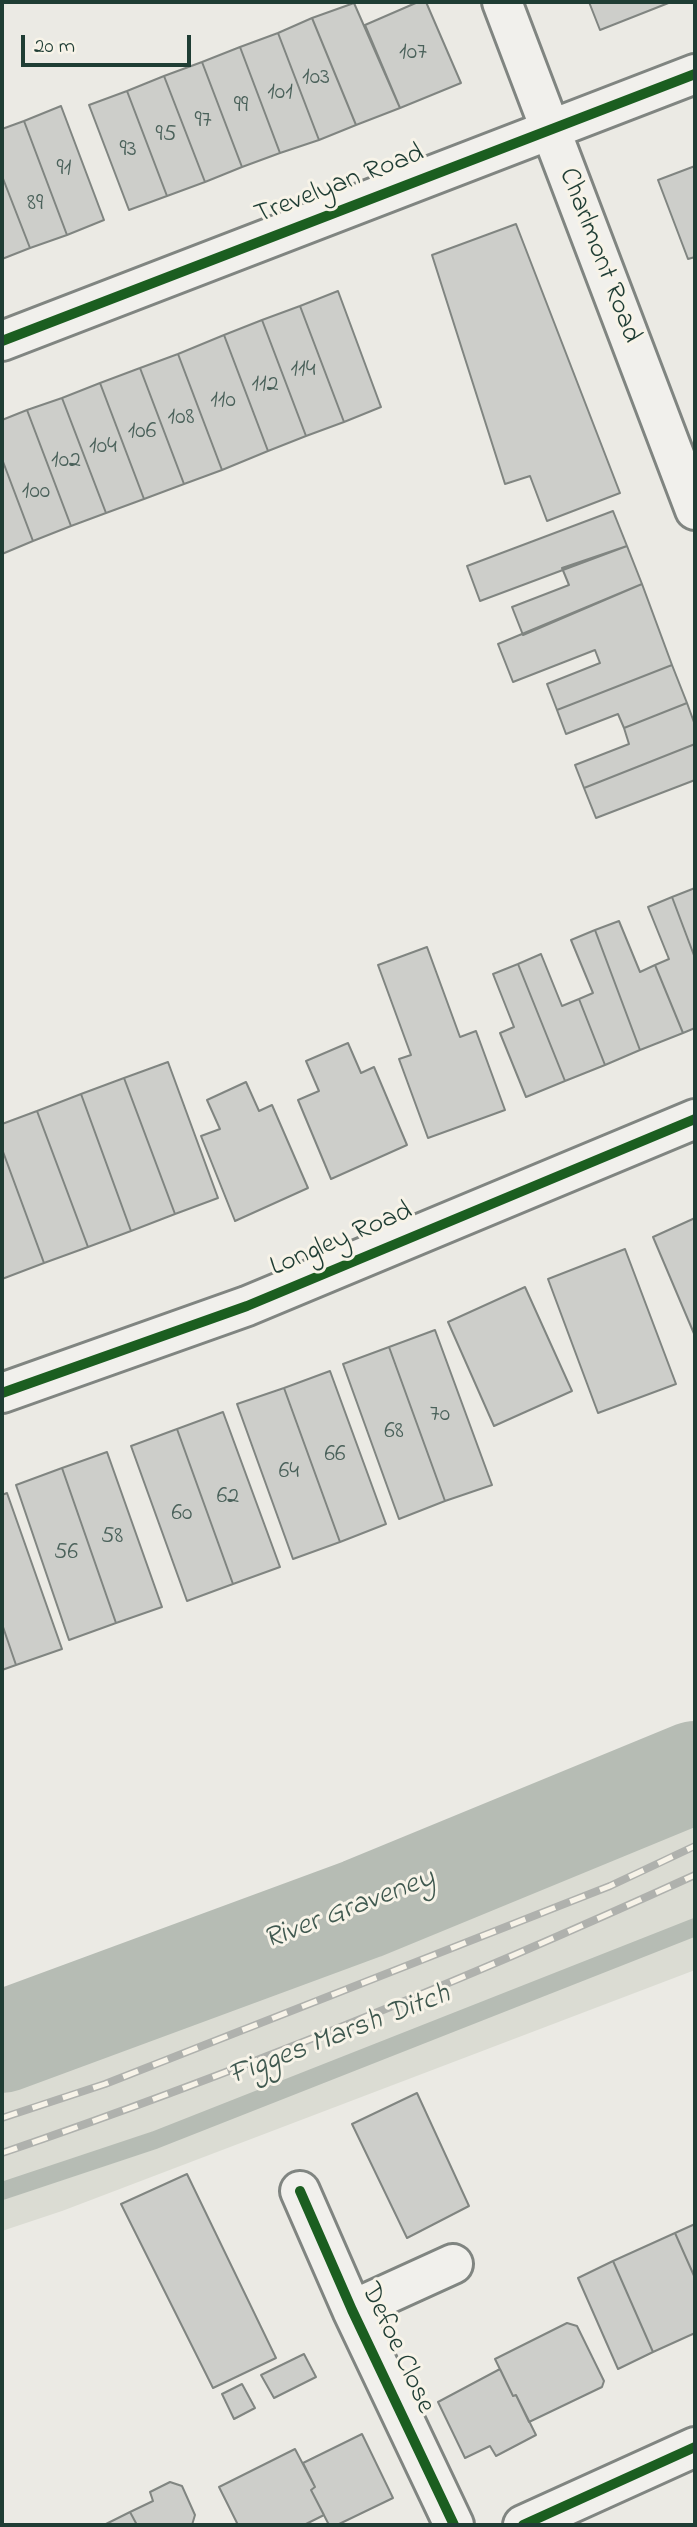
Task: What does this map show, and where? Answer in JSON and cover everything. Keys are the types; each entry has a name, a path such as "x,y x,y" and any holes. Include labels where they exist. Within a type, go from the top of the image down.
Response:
{"street":[{"name":"Charlmont Road","path":"502,2 695,510"},
{"name":"Trevelyan Road","path":"2,341 695,74"},
{"name":"Longley Road","path":"2,1393 247,1306 695,1119"},
{"name":"Defoe Close","path":"300,2191 352,2310 454,2525"},
{"name":"Defoe Close","path":"352,2310 453,2264"},
{"path":"539,2522 695,2447"}],"shaded area":[{"path":"695,1735 695,1970 62,2211 2,2231 2,2014 307,1900"}],"building":[{"path":"418,2 426,2 461,83 400,108 365,25"},
{"path":"589,2 671,2 600,30"},
{"path":"354,3 400,108 356,125 312,18"},
{"path":"312,18 356,125 319,140 278,33"},
{"path":"278,33 319,140 280,153 240,47"},
{"path":"240,47 280,153 242,167 202,62"},
{"path":"202,62 242,167 205,182 164,76"},
{"path":"164,76 205,182 167,196 127,91"},
{"path":"127,91 167,196 129,210 89,105"},
{"path":"61,106 104,220 67,235 24,121"},
{"path":"24,121 67,235 30,248 2,176 2,129"},
{"path":"695,166 695,257 688,259 658,180"},
{"path":"2,176 30,248 2,259"},
{"path":"516,224 620,493 547,521 530,476 505,484 432,255"},
{"path":"338,291 381,407 344,422 300,306"},
{"path":"300,306 344,422 306,436 262,320"},
{"path":"262,320 306,436 268,451 224,335"},
{"path":"224,335 268,451 222,470 178,354"},
{"path":"178,354 222,470 184,484 140,368"},
{"path":"140,368 184,484 144,499 100,383"},
{"path":"100,383 144,499 106,513 62,398"},
{"path":"62,398 106,513 71,526 27,410"},
{"path":"27,410 71,526 33,541 2,459 2,420"},
{"path":"2,459 33,541 2,554"},
{"path":"613,511 627,546 480,601 467,566"},
{"path":"627,546 642,584 523,635 512,607 569,585 562,568"},
{"path":"642,584 672,665 557,710 547,684 600,663 595,650 513,682 498,644"},
{"path":"672,665 687,703 624,728 618,714 566,734 557,710"},
{"path":"687,703 695,725 695,744 584,788 575,765 629,744 624,728"},
{"path":"695,744 695,780 596,818 584,788"},
{"path":"695,888 695,958 672,897"},
{"path":"672,897 695,958 695,1028 683,1033 655,965 669,959 648,907"},
{"path":"619,921 640,972 655,965 683,1033 640,1050 595,930"},
{"path":"595,930 640,1050 605,1065 579,999 593,993 571,940"},
{"path":"427,947 460,1037 476,1031 505,1110 428,1138 399,1059 411,1055 378,965"},
{"path":"541,954 562,1006 579,999 605,1065 565,1081 518,964"},
{"path":"518,964 565,1081 526,1097 500,1033 514,1027 493,974"},
{"path":"348,1043 361,1073 374,1067 407,1145 331,1179 298,1100 319,1091 306,1061"},
{"path":"168,1062 218,1198 175,1214 124,1078"},
{"path":"124,1078 175,1214 131,1231 81,1094"},
{"path":"246,1082 259,1111 272,1105 308,1188 235,1221 201,1136 220,1129 207,1100"},
{"path":"81,1094 131,1231 88,1247 37,1111"},
{"path":"37,1111 88,1247 44,1263 2,1149 2,1124"},
{"path":"2,1149 44,1263 2,1279"},
{"path":"695,1218 695,1336 653,1237"},
{"path":"625,1249 676,1384 598,1413 548,1279"},
{"path":"525,1287 572,1391 494,1426 448,1322"},
{"path":"435,1330 492,1485 445,1501 389,1347"},
{"path":"389,1347 445,1501 399,1519 343,1364"},
{"path":"330,1371 386,1524 340,1542 284,1388"},
{"path":"284,1388 340,1542 293,1559 237,1404"},
{"path":"223,1412 280,1567 233,1584 177,1429"},
{"path":"177,1429 233,1584 187,1601 131,1446"},
{"path":"107,1452 162,1607 116,1623 62,1468"},
{"path":"62,1468 116,1623 69,1640 16,1485"},
{"path":"7,1493 62,1649 16,1665 2,1624 2,1495"},
{"path":"2,1624 16,1665 2,1670"},
{"path":"417,2093 469,2206 407,2238 352,2124"},
{"path":"187,2174 276,2358 213,2388 121,2204"},
{"path":"695,2224 695,2278 675,2233"},
{"path":"675,2233 695,2278 695,2333 653,2352 613,2261"},
{"path":"613,2261 653,2352 618,2369 578,2278"},
{"path":"567,2323 577,2326 604,2381 602,2387 529,2422 495,2359"},
{"path":"304,2354 316,2377 274,2398 261,2375"},
{"path":"500,2369 536,2435 496,2456 490,2446 465,2458 438,2402"},
{"path":"242,2384 255,2408 234,2419 222,2394"},
{"path":"362,2434 393,2498 337,2525 329,2525 311,2490 315,2487 303,2463"},
{"path":"295,2449 315,2487 311,2490 324,2515 304,2525 238,2525 219,2487"},
{"path":"170,2482 182,2486 195,2515 192,2525 137,2525 130,2512 153,2501 150,2492"},
{"path":"130,2512 137,2525 104,2525"}],"waterway":[{"name":"River Graveney","path":"2,2042 362,1909 695,1772"},
{"name":"Figges Marsh Ditch","path":"2,2191 155,2140 695,1927"}],"railway":[{"path":"2,2118 105,2084 610,1886 695,1846"},
{"path":"2,2153 178,2090 352,2023 695,1875"}],"cycle path":[{"path":"2,341 695,74"},
{"path":"2,1393 247,1306 695,1119"},
{"path":"300,2191 352,2310 454,2525"},
{"path":"523,2525 695,2447"}]}
